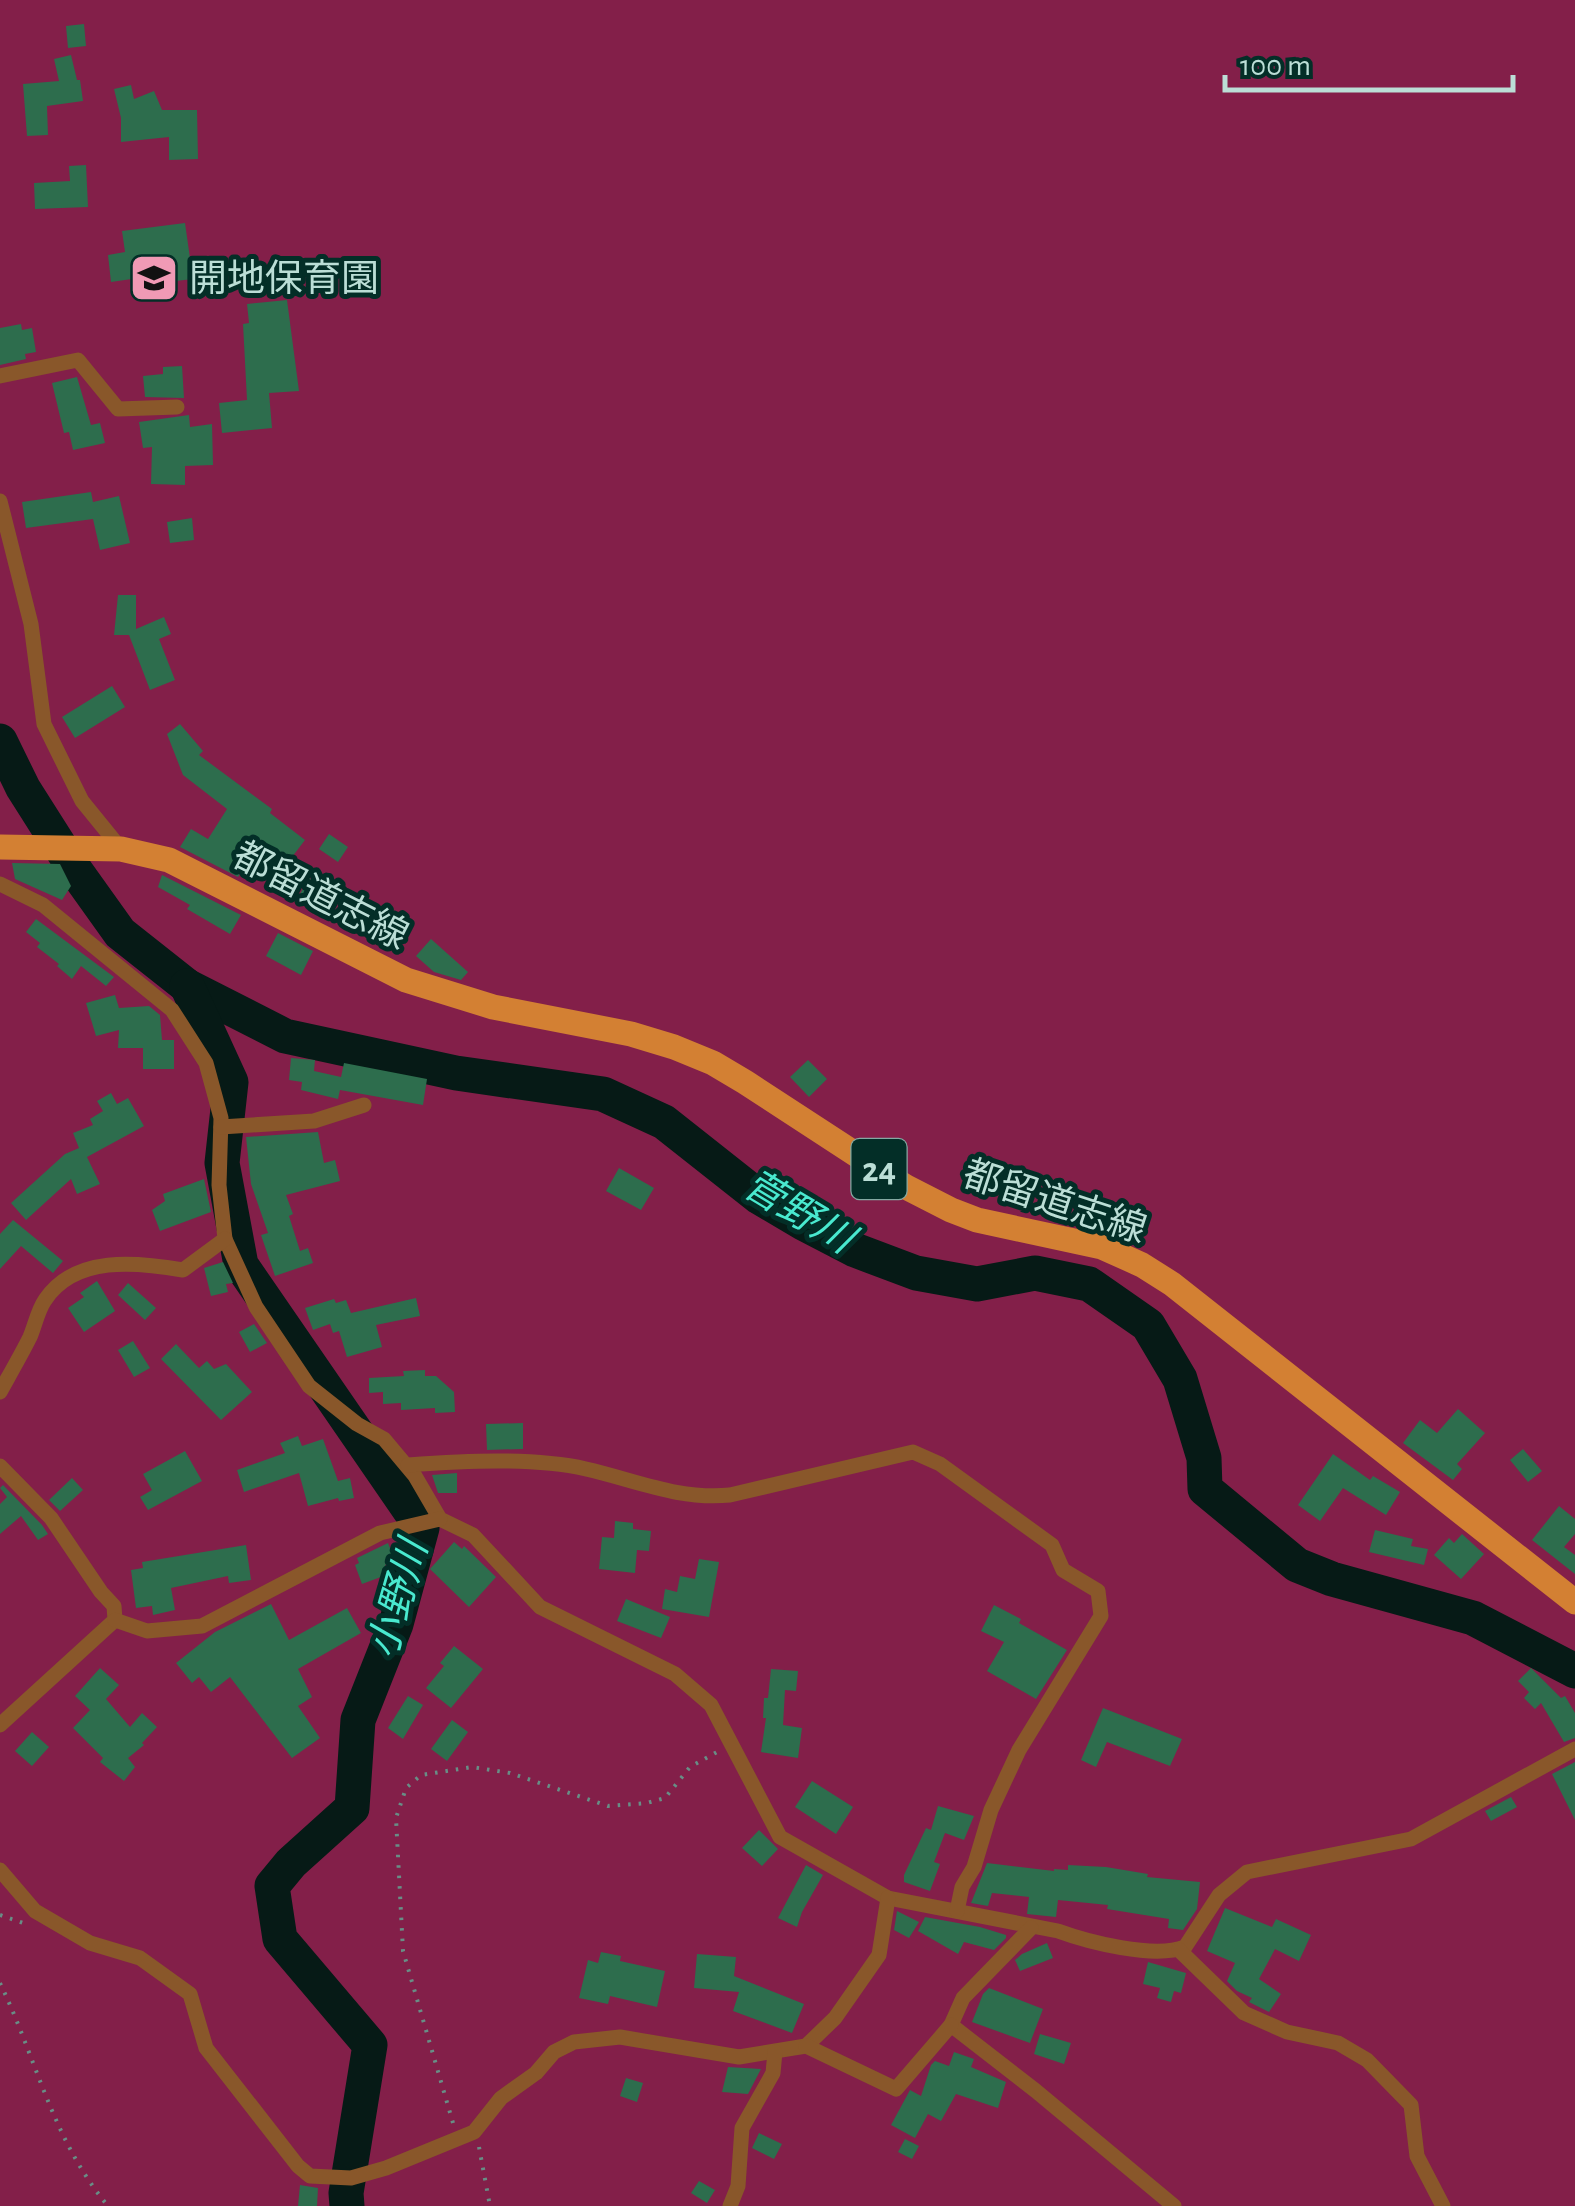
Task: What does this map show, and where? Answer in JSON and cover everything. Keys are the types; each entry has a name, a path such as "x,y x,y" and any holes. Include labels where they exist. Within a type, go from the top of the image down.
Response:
{"main road":[{"name":"都留道志線","path":"0,846 121,849 169,860 337,947 434,991 493,1008 631,1034 674,1046 713,1063 906,1187 950,1210 977,1220 1102,1247 1142,1264 1575,1602"}],"street":[{"path":"0,376 78,360 118,409 176,407"},
{"path":"0,501 30,624 44,724 82,800 121,849"},
{"path":"0,884 43,905 172,1010 206,1063 221,1127 219,1185 226,1238 256,1307 309,1386 384,1439 408,1466 440,1520 473,1535 540,1606 675,1674 711,1705 780,1837 888,1898 1031,1928 1154,1950 1178,1950 1220,1896 1248,1872 1411,1838 1575,1749"},
{"path":"221,1127 314,1120 364,1105"},
{"path":"0,1392 45,1300 73,1274 107,1265 141,1263 183,1270 226,1238"},
{"path":"408,1466 471,1460 584,1469 651,1488 706,1497 748,1491 913,1452 940,1464 1052,1545 1063,1570 1098,1591 1101,1616 1019,1750 991,1810 974,1866 962,1886 957,1911"},
{"path":"0,1466 50,1518 114,1606 115,1620"},
{"path":"115,1620 148,1631 202,1626 380,1533 440,1520"},
{"path":"0,1725 115,1620"},
{"path":"0,1870 35,1911 48,1920 90,1942 140,1958 190,1994 206,2048 298,2166 310,2176 351,2178 474,2132 501,2098 536,2073 554,2052 574,2042 620,2037 726,2056 806,2046 835,2018 879,1954 888,1898"},
{"path":"806,2046 896,2089 951,2026 964,1998 1031,1928"},
{"path":"1178,1950 1244,2013 1278,2029 1338,2043 1368,2060 1411,2105 1417,2156 1443,2206"},
{"path":"951,2026 1036,2090 1174,2206"},
{"path":"730,2206 738,2186 742,2128 773,2073 775,2052"}],"path":[{"path":"457,2137 402,1952 396,1818 406,1788 421,1775 472,1767 510,1773 608,1806 646,1803 665,1798 690,1768 731,1746"},
{"path":"0,1983 22,2028 68,2152 108,2206"},
{"path":"474,2132 490,2206"}],"shaded area":[{"path":"0,0 1575,0 1575,2206 0,2206"}],"building":[{"path":"84,24 86,46 68,48 66,26"},
{"path":"71,55 83,101 47,106 48,135 27,136 23,84 59,81 54,59"},
{"path":"131,85 134,99 154,91 162,110 197,110 198,159 169,160 169,137 121,142 121,118 114,89"},
{"path":"86,165 88,207 35,209 34,183 70,181 69,166"},
{"path":"185,223 193,279 167,282 166,274 111,282 108,255 125,252 122,231"},
{"path":"287,300 299,391 269,393 272,428 222,433 219,403 247,400 243,324 249,323 247,304"},
{"path":"21,324 22,330 32,328 36,352 25,354 26,359 0,365 0,328"},
{"path":"182,366 184,398 145,397 143,376 163,374 163,367"},
{"path":"77,377 91,425 100,423 105,443 73,450 69,432 64,433 52,383"},
{"path":"189,415 190,427 212,424 213,465 185,466 185,485 151,484 152,447 143,448 139,422"},
{"path":"91,492 93,502 119,496 130,543 100,550 93,519 26,528 22,502"},
{"path":"192,518 194,540 170,543 167,522"},
{"path":"118,595 136,595 136,629 164,617 171,634 159,639 175,680 150,690 129,635 114,635"},
{"path":"112,686 125,707 75,738 62,717"},
{"path":"180,724 203,751 199,755 272,809 270,813 305,840 289,861 262,841 238,877 180,847 191,829 208,839 227,809 183,775 167,734"},
{"path":"329,834 348,847 338,862 319,849"},
{"path":"12,863 60,864 71,886 62,900 15,879"},
{"path":"162,875 241,915 230,934 158,887"},
{"path":"309,878 340,896 329,917 297,899"},
{"path":"36,919 114,977 106,986 81,966 72,979 26,932"},
{"path":"278,933 313,951 301,975 266,956"},
{"path":"431,939 468,972 461,980 434,972 416,956"},
{"path":"115,995 119,1008 149,1006 160,1015 162,1040 174,1040 174,1069 143,1069 143,1048 118,1048 119,1030 96,1036 86,1003"},
{"path":"291,1058 315,1060 314,1071 341,1077 344,1063 427,1079 423,1105 340,1090 338,1099 301,1090 302,1082 289,1080"},
{"path":"808,1060 827,1079 809,1097 790,1077"},
{"path":"111,1093 117,1104 128,1098 144,1126 87,1157 100,1184 77,1194 71,1179 26,1220 11,1203 65,1154 79,1148 73,1133 93,1125 90,1119 103,1111 97,1101"},
{"path":"318,1132 324,1163 335,1160 340,1181 286,1195 300,1251 308,1248 313,1263 275,1276 261,1235 268,1233 251,1184 246,1137"},
{"path":"619,1168 654,1188 641,1210 606,1191"},
{"path":"204,1179 211,1212 160,1231 152,1210 165,1201 163,1194"},
{"path":"13,1220 63,1261 53,1273 21,1246 0,1269 0,1234"},
{"path":"223,1262 233,1283 226,1284 228,1292 211,1296 204,1268"},
{"path":"97,1281 115,1311 84,1332 68,1308"},
{"path":"128,1283 156,1308 145,1320 118,1295"},
{"path":"416,1298 420,1316 376,1325 382,1347 347,1357 339,1331 333,1333 330,1324 313,1330 305,1308 334,1299 336,1303 346,1300 351,1313"},
{"path":"254,1324 267,1343 250,1352 239,1332"},
{"path":"133,1341 150,1368 134,1377 118,1350"},
{"path":"176,1344 199,1368 207,1361 214,1369 226,1364 252,1392 221,1420 161,1359"},
{"path":"425,1370 425,1376 436,1376 454,1392 455,1412 435,1413 435,1408 401,1410 401,1403 383,1404 383,1392 369,1393 369,1378"},
{"path":"1458,1409 1485,1433 1457,1464 1462,1469 1453,1480 1403,1443 1420,1420 1437,1433"},
{"path":"523,1423 523,1449 487,1450 486,1424"},
{"path":"298,1436 302,1446 323,1439 338,1481 350,1478 354,1498 308,1506 299,1473 244,1492 237,1470 285,1453 280,1443"},
{"path":"1523,1449 1542,1471 1528,1482 1510,1460"},
{"path":"185,1451 202,1481 148,1510 140,1497 152,1490 143,1474"},
{"path":"1333,1454 1370,1480 1373,1476 1400,1492 1386,1515 1343,1488 1320,1521 1298,1505"},
{"path":"457,1473 457,1493 438,1493 432,1475"},
{"path":"72,1478 83,1490 60,1511 49,1500"},
{"path":"3,1485 48,1534 38,1540 21,1516 0,1534 0,1504 7,1497 0,1488"},
{"path":"1559,1506 1575,1519 1575,1534 1564,1547 1575,1555 1575,1574 1532,1540"},
{"path":"615,1521 651,1531 649,1551 637,1550 635,1573 599,1569 602,1537 614,1538"},
{"path":"1375,1530 1413,1539 1411,1546 1428,1549 1424,1565 1369,1552"},
{"path":"1462,1534 1484,1554 1461,1579 1434,1555 1449,1538 1454,1543"},
{"path":"454,1542 462,1549 464,1546 496,1577 469,1607 430,1569"},
{"path":"388,1543 395,1561 385,1565 389,1574 362,1584 355,1565 359,1563 357,1558"},
{"path":"246,1545 251,1580 229,1583 228,1576 171,1588 175,1610 153,1615 152,1606 136,1608 131,1570 143,1568 142,1562"},
{"path":"699,1559 719,1562 709,1617 662,1609 665,1589 677,1592 680,1576 695,1579"},
{"path":"626,1599 670,1617 661,1638 617,1621"},
{"path":"271,1604 289,1640 347,1608 361,1633 298,1669 312,1697 298,1706 320,1738 292,1758 230,1677 211,1692 199,1677 192,1683 176,1663 215,1632"},
{"path":"994,1605 1067,1650 1036,1699 987,1671 1004,1642 981,1631"},
{"path":"454,1646 483,1669 451,1708 426,1688"},
{"path":"100,1668 119,1685 106,1699 130,1727 142,1713 157,1727 128,1758 135,1767 124,1781 100,1762 103,1758 73,1728 90,1710 75,1696"},
{"path":"1531,1668 1561,1698 1565,1696 1575,1713 1575,1738 1564,1742 1541,1703 1535,1709 1524,1698 1529,1692 1518,1681"},
{"path":"771,1669 798,1671 796,1691 785,1690 783,1725 802,1728 798,1758 761,1752 766,1718 764,1698 768,1698"},
{"path":"408,1696 423,1705 403,1739 388,1728"},
{"path":"1103,1708 1182,1739 1170,1766 1107,1742 1096,1767 1081,1760"},
{"path":"452,1720 468,1732 447,1761 431,1749"},
{"path":"32,1732 49,1747 32,1766 15,1751"},
{"path":"1575,1762 1575,1820 1552,1774"},
{"path":"812,1781 853,1807 836,1834 795,1807"},
{"path":"1511,1797 1517,1807 1491,1821 1485,1811"},
{"path":"938,1806 974,1816 964,1840 945,1833 934,1862 940,1864 930,1891 904,1882 904,1875 926,1828 931,1830"},
{"path":"759,1830 778,1849 762,1866 742,1848"},
{"path":"987,1863 1054,1871 1068,1870 1068,1865 1106,1867 1148,1874 1147,1877 1200,1882 1197,1909 1183,1930 1168,1928 1169,1919 1107,1909 1108,1905 1058,1900 1056,1917 1027,1914 1029,1897 992,1893 988,1906 971,1903"},
{"path":"806,1865 823,1875 797,1927 778,1918"},
{"path":"1225,1908 1272,1927 1276,1919 1311,1935 1299,1961 1275,1949 1259,1979 1281,1994 1269,2012 1249,2002 1252,1998 1227,1981 1235,1963 1207,1951"},
{"path":"897,1911 919,1922 909,1938 894,1930"},
{"path":"925,1917 980,1927 1006,1938 994,1950 964,1942 958,1954 918,1931"},
{"path":"1047,1943 1053,1958 1020,1971 1015,1960"},
{"path":"601,1952 621,1956 620,1961 665,1971 657,2007 610,1996 608,2004 579,1998 588,1960 598,1963"},
{"path":"697,1954 736,1957 734,1976 804,2004 792,2033 733,2011 739,1992 694,1988"},
{"path":"1148,1962 1186,1973 1181,1993 1174,1991 1171,2002 1157,1998 1160,1988 1143,1984"},
{"path":"989,1988 1043,2009 1030,2043 972,2022"},
{"path":"1040,2034 1071,2043 1064,2064 1034,2054"},
{"path":"954,2052 974,2059 971,2067 1006,2082 998,2108 956,2094 941,2121 928,2114 915,2138 891,2125 910,2090 921,2096 931,2065 935,2061 949,2066"},
{"path":"728,2067 761,2069 748,2094 722,2092"},
{"path":"626,2078 643,2083 637,2102 620,2096"},
{"path":"759,2133 782,2144 774,2159 752,2148"},
{"path":"905,2139 919,2146 912,2159 898,2152"},
{"path":"699,2181 715,2190 707,2203 691,2193"},
{"path":"300,2185 318,2188 317,2206 298,2206"}],"waterway":[{"name":"菅野川","path":"0,741 23,788 120,933 187,986 285,1036 456,1073 603,1094 664,1122 759,1197 803,1223 855,1250 916,1273 977,1284 1035,1273 1089,1284 1148,1325 1180,1379 1204,1458 1205,1489 1297,1565 1332,1579 1473,1618 1575,1671"},
{"name":"小野川","path":"187,986 231,1082 222,1163 241,1265 422,1528 396,1624 358,1720 352,1808 291,1863 272,1886 280,1939 370,2045 347,2206"}],"place":[{"name":"開地保育園","path":"154,278"}]}
